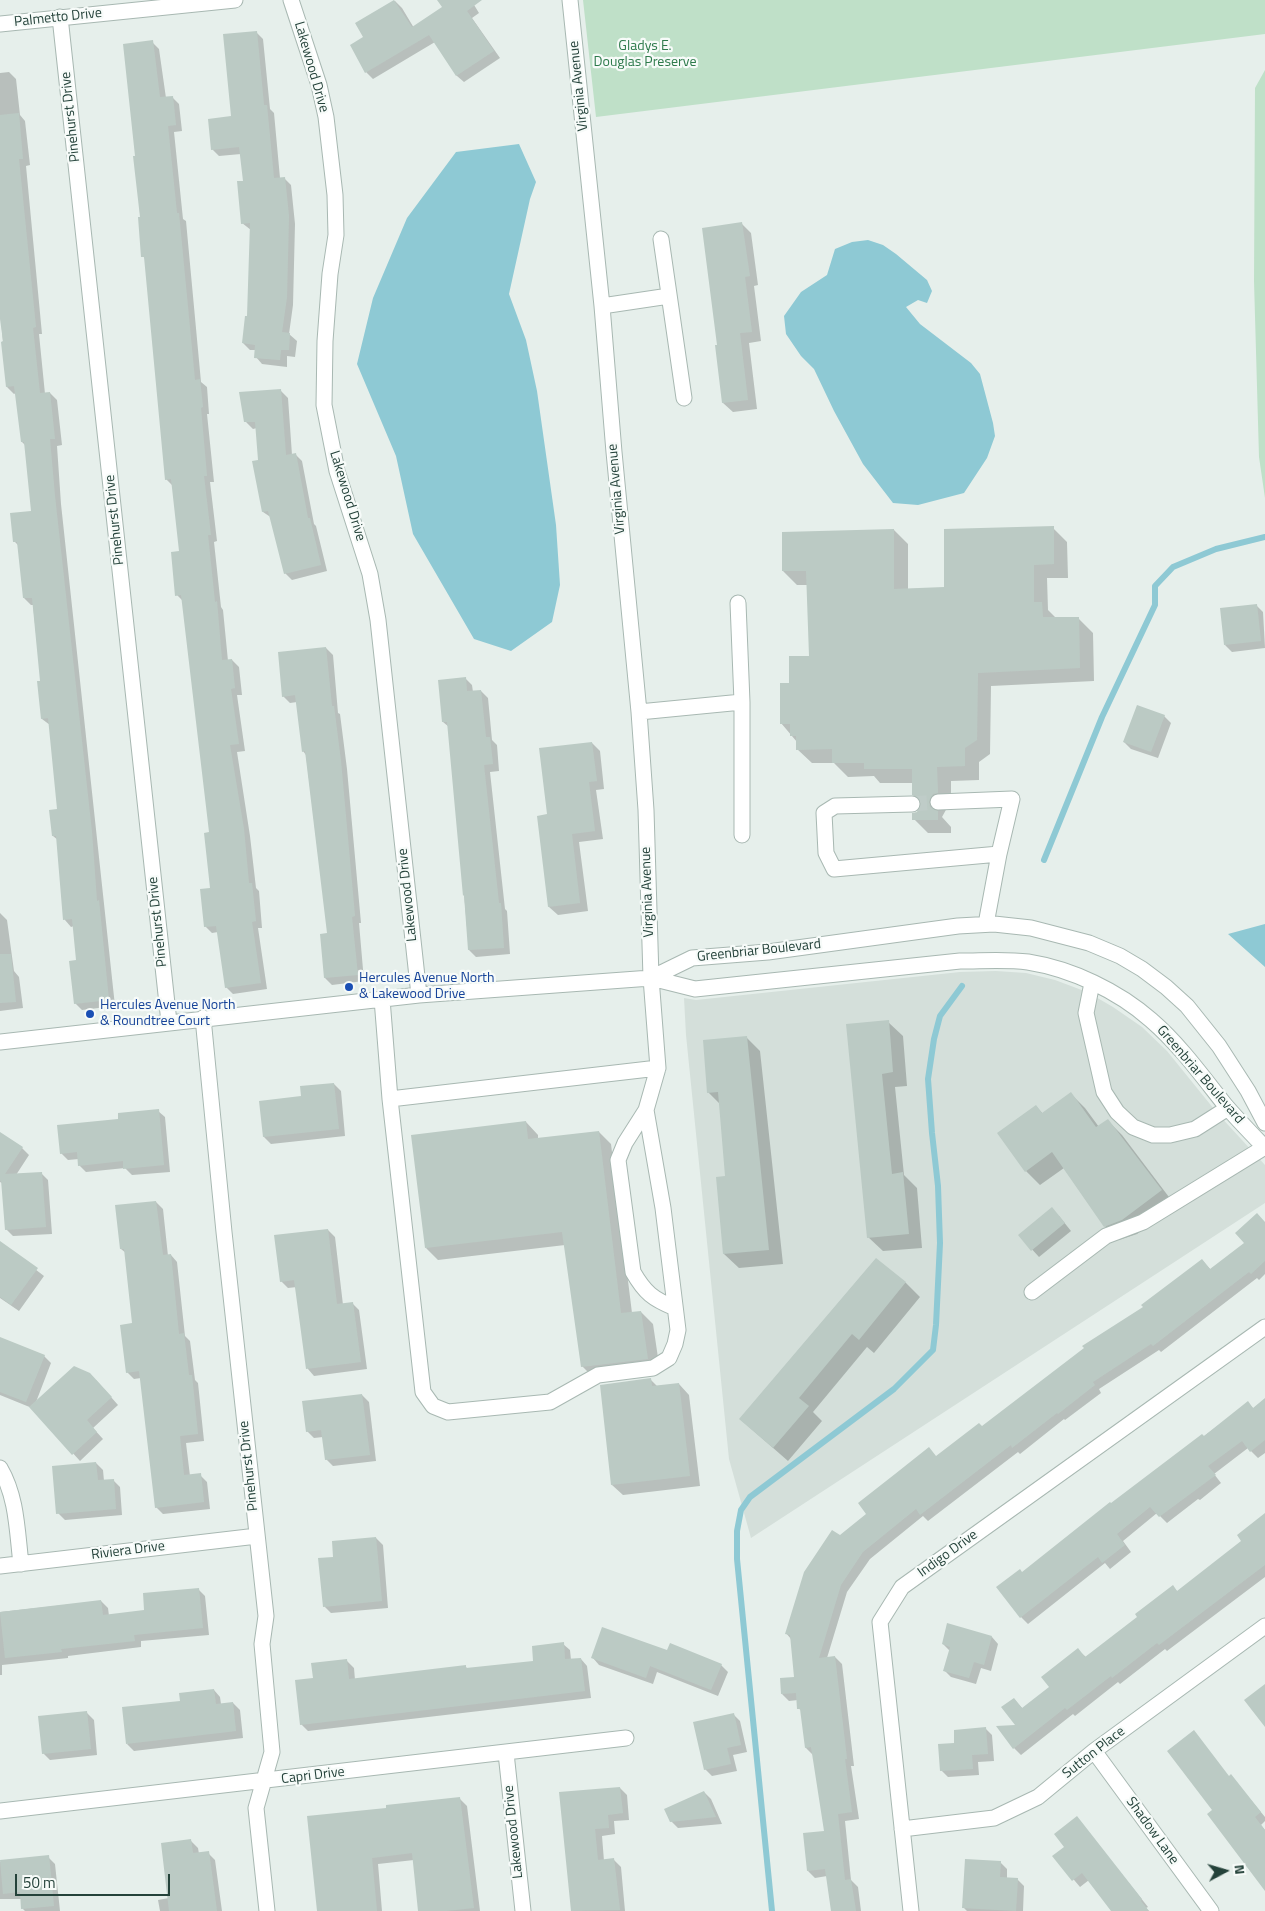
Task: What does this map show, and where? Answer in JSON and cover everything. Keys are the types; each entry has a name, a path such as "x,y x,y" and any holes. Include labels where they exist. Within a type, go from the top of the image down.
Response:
{"street":[{"name":"Palmetto Drive","path":"0,24 235,0"},
{"name":"Lakewood Drive","path":"291,0 319,85 326,117 335,195 336,235 330,274 325,341 324,405 337,471 370,574 378,620 418,995"},
{"name":"Virginia Avenue","path":"570,0 602,306 639,712 646,810 651,978 658,1068"},
{"name":"Pinehurst Drive","path":"60,17 169,1022"},
{"path":"661,239 684,398"},
{"path":"602,306 669,296"},
{"path":"738,603 742,702 742,835"},
{"path":"639,712 742,702"},
{"path":"938,802 1012,799 999,854 986,924"},
{"path":"912,804 835,806 824,813 826,853 834,870 999,854"},
{"name":"Greenbriar Boulevard","path":"651,978 692,958 768,952 958,926 986,924 1031,928 1061,935 1089,943 1120,956 1142,969 1187,1006 1204,1026 1248,1091 1265,1123"},
{"name":"Greenbriar Boulevard","path":"651,978 695,989 960,961 996,960 1028,962 1059,970 1092,983 1120,998 1150,1019 1176,1044 1228,1108 1265,1147"},
{"path":"0,1042 418,995 651,978"},
{"path":"1092,983 1086,1013 1104,1092 1122,1117 1133,1127 1152,1135 1170,1135 1195,1129 1228,1108"},
{"path":"382,999 390,1099 423,1392 433,1406 448,1412 550,1402 598,1375 653,1368 669,1358 678,1330 663,1208 646,1110"},
{"name":"Pinehurst Drive","path":"203,1018 225,1242 266,1616 262,1644 272,1752 256,1808 267,1911"},
{"path":"390,1099 658,1068 646,1110 625,1144 618,1160 633,1272 641,1286 654,1299 675,1308"},
{"path":"1032,1292 1106,1236 1143,1222 1265,1147"},
{"name":"Indigo Drive","path":"911,1911 880,1622 902,1587 1265,1327"},
{"path":"0,1468 8,1481 15,1504 21,1564"},
{"name":"Riviera Drive","path":"0,1566 256,1536"},
{"name":"Sutton Place","path":"902,1829 994,1818 1038,1797 1094,1751 1265,1626"},
{"name":"Capri Drive","path":"0,1811 626,1738"},
{"name":"Shadow Lane","path":"1094,1751 1211,1911"},
{"name":"Lakewood Drive","path":"506,1753 523,1911"}],"shaded area":[{"path":"996,971 1026,973 1055,980 1087,992 1142,1027 1167,1051 1218,1114 1265,1165 1265,1203 751,1538 729,1459 686,1035 684,998 696,1000 960,972"}],"green space":[{"name":"Gladys E. Douglas Preserve","path":"583,0 1265,0 1265,34 596,117"},
{"path":"1265,70 1265,498 1259,457 1254,281 1255,88"}],"water":[{"path":"519,144 536,182 530,199 509,294 526,340 537,391 556,525 560,585 552,622 511,651 474,639 413,534 396,456 357,364 373,298 407,218 456,152"},
{"path":"868,240 883,245 927,280 932,291 927,303 918,300 906,307 920,324 971,363 980,374 995,436 987,458 964,493 918,505 893,503 863,464 814,369 801,356 786,334 784,316 801,292 827,275 835,249 852,242"},
{"path":"1265,924 1265,967 1228,934"}],"building":[{"path":"394,0 412,27 442,7 437,0 482,0 467,11 494,51 456,76 429,35 365,73 350,45 363,37 355,23"},
{"path":"257,31 264,105 267,105 274,178 285,177 289,216 287,297 282,332 290,333 289,350 281,350 280,360 254,358 255,345 242,343 245,316 247,316 250,223 241,224 237,181 243,181 239,147 211,150 208,119 231,116 223,34"},
{"path":"153,40 160,97 173,96 176,125 168,126 177,213 179,213 195,380 200,379 203,407 201,408 207,476 204,476 211,535 208,535 215,602 217,601 222,660 232,659 235,688 231,689 239,744 230,745 244,829 249,883 252,883 256,921 252,922 261,983 225,988 216,926 204,927 200,889 210,888 204,833 209,832 181,595 175,596 171,552 179,551 171,479 165,480 144,257 141,257 138,217 140,217 133,156 135,156 123,44"},
{"path":"19,113 23,159 19,159 36,327 33,328 40,393 50,392 55,439 50,439 55,496 109,1000 74,1004 69,961 76,960 72,919 63,920 56,836 52,836 49,810 57,809 48,718 41,719 37,681 40,681 32,598 23,598 17,542 13,542 10,513 31,511 24,442 21,442 14,386 6,387 0,319 0,115"},
{"path":"742,222 750,276 745,277 752,332 740,333 748,400 722,403 715,345 717,345 702,228"},
{"path":"281,389 286,455 296,453 308,518 310,518 321,565 284,574 268,511 262,512 252,461 258,460 255,422 244,422 239,392"},
{"path":"1054,526 1054,564 1034,565 1034,602 1042,602 1043,617 1079,617 1080,668 978,673 977,740 965,748 965,766 937,767 938,793 933,794 929,802 930,807 938,811 938,820 912,820 912,813 917,812 921,804 920,799 912,795 912,769 864,769 864,763 832,763 832,749 796,750 796,736 790,736 790,724 780,724 780,683 789,683 789,656 809,656 806,571 782,571 782,532 894,529 894,589 944,587 944,529"},
{"path":"1257,604 1261,641 1224,645 1220,608"},
{"path":"326,647 332,706 334,706 341,761 355,916 352,917 358,975 324,978 320,934 327,933 305,751 302,752 295,695 282,697 278,652"},
{"path":"466,677 467,691 481,690 486,737 490,737 493,764 484,765 499,903 501,903 504,948 468,950 447,722 442,722 438,680"},
{"path":"1137,705 1165,715 1151,752 1123,742"},
{"path":"592,742 597,781 589,782 595,831 572,834 580,903 548,907 537,816 547,814 539,748"},
{"path":"0,954 11,954 16,1002 0,1003"},
{"path":"889,1020 893,1072 882,1074 892,1174 903,1172 909,1234 867,1238 846,1024"},
{"path":"747,1036 769,1250 723,1254 716,1177 725,1176 718,1092 707,1093 703,1040"},
{"path":"334,1083 339,1129 263,1137 259,1101 301,1096 300,1086"},
{"path":"1071,1092 1096,1127 1108,1119 1162,1190 1122,1220 1104,1227 1052,1152 1025,1172 997,1133 1036,1105 1042,1113"},
{"path":"159,1109 164,1165 123,1169 123,1161 78,1166 77,1152 60,1154 57,1125 118,1119 118,1113"},
{"path":"526,1121 528,1139 599,1131 621,1313 641,1311 648,1359 581,1367 562,1232 425,1248 411,1135"},
{"path":"0,1132 23,1147 5,1174 42,1172 46,1227 5,1230 1,1180 0,1182"},
{"path":"156,1201 163,1255 171,1254 179,1334 184,1333 189,1375 192,1375 198,1434 180,1436 184,1475 201,1473 204,1502 155,1508 139,1371 126,1373 120,1325 132,1323 124,1249 120,1249 115,1205"},
{"path":"1052,1207 1065,1223 1031,1251 1018,1235"},
{"path":"1257,1213 1265,1222 1265,1261 1251,1274 1249,1272 1153,1346 1151,1344 1093,1382 1095,1385 1058,1414 1012,1448 1011,1445 920,1515 916,1509 863,1552 841,1585 819,1658 835,1656 852,1812 838,1814 845,1880 851,1879 856,1911 831,1911 825,1869 807,1871 803,1833 824,1831 811,1747 805,1748 800,1709 797,1709 796,1693 781,1694 780,1678 794,1677 790,1635 785,1634 804,1572 832,1530 840,1535 866,1514 858,1503 929,1447 936,1456 979,1423 982,1426 1084,1348 1082,1346 1143,1307 1141,1305 1202,1259 1210,1269 1244,1243 1235,1233"},
{"path":"328,1229 337,1304 353,1302 361,1362 306,1369 294,1280 280,1282 274,1235"},
{"path":"0,1241 38,1268 11,1305 0,1297"},
{"path":"876,1258 906,1282 859,1340 852,1334 799,1398 809,1406 773,1448 739,1419"},
{"path":"0,1337 45,1355 26,1402 0,1392"},
{"path":"74,1366 90,1373 112,1397 87,1420 97,1432 72,1455 29,1407"},
{"path":"651,1378 652,1386 679,1383 690,1476 611,1485 600,1385"},
{"path":"362,1394 370,1455 325,1460 321,1430 306,1432 302,1401"},
{"path":"1265,1398 1265,1440 1250,1452 1242,1441 1208,1466 1216,1475 1159,1517 1150,1507 1117,1534 1125,1545 1102,1563 1098,1557 1020,1618 996,1587 1020,1569 1022,1572 1110,1502 1202,1434 1204,1436 1248,1401 1253,1408"},
{"path":"96,1462 98,1480 114,1479 116,1509 56,1514 52,1466"},
{"path":"1265,1513 1265,1565 1159,1645 1157,1643 1067,1710 1065,1708 1013,1749 996,1726 1015,1725 1001,1707 1014,1698 1022,1708 1049,1687 1041,1677 1078,1648 1085,1657 1137,1617 1135,1614 1173,1585 1177,1591 1241,1541 1237,1535"},
{"path":"376,1537 382,1601 323,1607 318,1558 333,1557 332,1541"},
{"path":"199,1588 203,1628 134,1635 135,1641 61,1649 62,1652 5,1658 0,1612 101,1600 103,1615 144,1610 143,1593"},
{"path":"947,1623 992,1636 984,1665 974,1662 969,1678 943,1671 950,1647 942,1644"},
{"path":"602,1627 667,1650 670,1643 722,1664 711,1690 650,1666 646,1678 591,1658"},
{"path":"564,1642 565,1659 581,1658 585,1691 300,1725 295,1680 313,1678 311,1663 347,1659 349,1679 466,1665 466,1668 533,1661 532,1646"},
{"path":"1265,1684 1265,1727 1244,1700"},
{"path":"214,1689 216,1704 233,1702 236,1731 126,1744 122,1707 180,1701 179,1693"},
{"path":"87,1711 91,1749 42,1754 38,1716"},
{"path":"734,1713 741,1745 727,1748 731,1764 704,1770 693,1722"},
{"path":"986,1727 988,1754 972,1755 973,1769 940,1771 938,1744 954,1743 954,1730"},
{"path":"1194,1730 1229,1776 1231,1774 1261,1812 1255,1817 1265,1830 1265,1891 1207,1814 1212,1810 1167,1751"},
{"path":"620,1787 623,1813 608,1815 609,1828 595,1829 598,1860 614,1858 620,1910 571,1911 559,1792"},
{"path":"704,1791 716,1817 670,1822 664,1809"},
{"path":"460,1797 474,1908 418,1911 412,1853 372,1858 377,1911 317,1911 307,1816 386,1808 386,1805"},
{"path":"1077,1816 1142,1899 1141,1901 1149,1911 1111,1911 1082,1873 1072,1881 1052,1856 1064,1847 1054,1834"},
{"path":"191,1839 193,1853 209,1851 217,1911 169,1911 161,1843"},
{"path":"49,1855 54,1906 21,1909 20,1892 3,1894 0,1860"},
{"path":"965,1859 1001,1861 1000,1877 1018,1878 1016,1911 962,1908"}],"waterway":[{"path":"1044,860 1102,717 1155,605 1155,586 1173,567 1216,549 1265,537"},
{"path":"772,1911 737,1559 737,1531 741,1510 750,1497 894,1389 933,1350 940,1243 938,1186 928,1079 934,1039 940,1016 962,986"}],"tunnel":[{"path":"912,804 938,802"}],"place":[{"name":"Hercules Avenue North & Lakewood Drive","path":"349,987"},
{"name":"Hercules Avenue North & Roundtree Court","path":"90,1014"}]}
